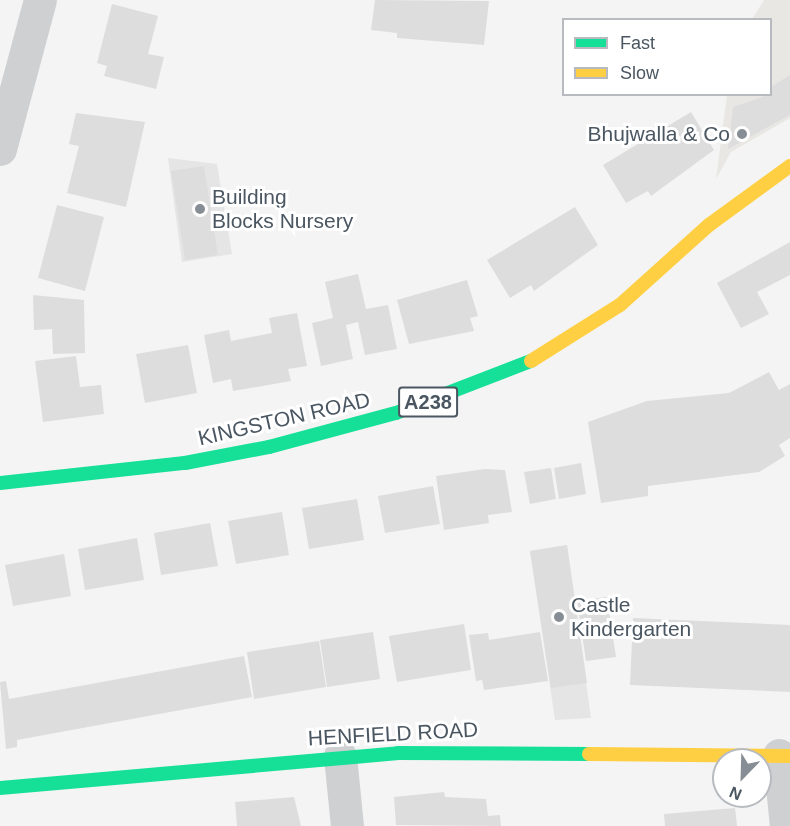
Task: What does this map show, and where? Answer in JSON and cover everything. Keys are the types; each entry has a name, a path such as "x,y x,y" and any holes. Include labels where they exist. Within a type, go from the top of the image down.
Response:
{"main road":[{"name":"KINGSTON ROAD","path":"0,483 185,463 269,447 396,413 522,367 583,332 709,225 790,166"},
{"name":"HENFIELD ROAD","path":"0,788 339,756 480,750 784,755"}],"street":[{"path":"0,149 40,0"},
{"path":"784,755 786,826"},
{"path":"339,756 347,826"}],"shaded area":[{"path":"764,0 790,0 790,118 731,152 716,179 727,96 772,96 772,18 753,18"},
{"name":"Building Blocks Nursery","path":"168,158 217,164 232,254 182,262"},
{"name":"Castle Kindergarten","path":"567,545 591,718 555,720 530,551"}],"building":[{"path":"375,0 489,1 484,45 397,38 397,33 371,30"},
{"path":"112,4 158,16 148,54 164,57 156,89 104,76 107,66 97,63"},
{"path":"790,75 790,115 728,149 733,107 765,96 772,96 772,86"},
{"path":"691,112 714,150 651,196 648,191 626,203 603,165"},
{"path":"76,113 145,122 126,207 67,193 79,146 69,144"},
{"name":"Building Blocks Nursery","path":"204,166 218,255 185,260 171,171"},
{"path":"57,205 104,217 85,291 38,278"},
{"path":"575,207 598,245 534,291 531,285 510,298 487,260"},
{"path":"790,242 790,275 757,292 769,314 741,328 717,283"},
{"path":"358,274 366,309 388,305 397,349 365,355 358,322 346,325 353,359 321,366 312,323 333,318 325,282"},
{"path":"467,280 478,316 470,318 474,331 409,344 397,300"},
{"path":"33,295 84,300 85,353 53,354 52,329 34,330"},
{"path":"297,313 307,366 288,369 291,381 233,391 231,379 213,383 204,335 229,330 231,341 272,333 269,318"},
{"path":"188,345 197,393 145,403 136,354"},
{"path":"76,356 80,387 101,385 104,414 43,422 35,361"},
{"path":"769,372 779,390 790,384 790,438 779,445 785,456 759,472 648,486 648,496 601,503 588,422 647,401 729,393"},
{"path":"581,463 586,494 559,499 554,468"},
{"path":"551,468 556,499 530,504 524,472"},
{"path":"485,469 505,470 512,512 488,515 489,523 444,530 436,476"},
{"path":"433,486 440,524 385,533 378,496"},
{"path":"357,499 364,540 309,549 302,508"},
{"path":"282,512 289,555 236,564 228,521"},
{"path":"210,523 218,566 161,575 154,533"},
{"path":"137,538 144,580 85,590 78,549"},
{"name":"Castle Kindergarten","path":"567,545 587,683 551,688 530,551"},
{"path":"64,554 71,596 13,606 5,565"},
{"path":"607,597 616,657 586,661 577,601"},
{"path":"633,618 790,625 790,692 630,685"},
{"path":"464,624 471,670 397,682 389,636"},
{"path":"373,632 380,679 327,687 320,640"},
{"path":"540,632 548,681 484,690 482,680 476,681 469,635 488,633 489,640"},
{"path":"319,641 326,687 254,699 247,652"},
{"path":"244,656 252,697 17,740 17,747 6,749 0,682 6,681 9,699"},
{"path":"444,792 445,797 486,799 488,816 500,815 501,826 396,825 394,797"},
{"path":"294,797 301,826 237,826 235,802"},
{"path":"735,808 737,826 665,826 664,814"}],"traffic: fast":[{"path":"0,483 185,463 269,447 396,413 531,361"},
{"path":"0,788 398,753 589,754"}],"traffic: slow":[{"path":"531,361 620,305 709,225 790,166"},
{"path":"589,754 790,756"}],"place":[{"name":"Bhujwalla & Co","path":"742,134"},
{"name":"Building Blocks Nursery","path":"200,209"},
{"name":"Castle Kindergarten","path":"559,617"}]}
